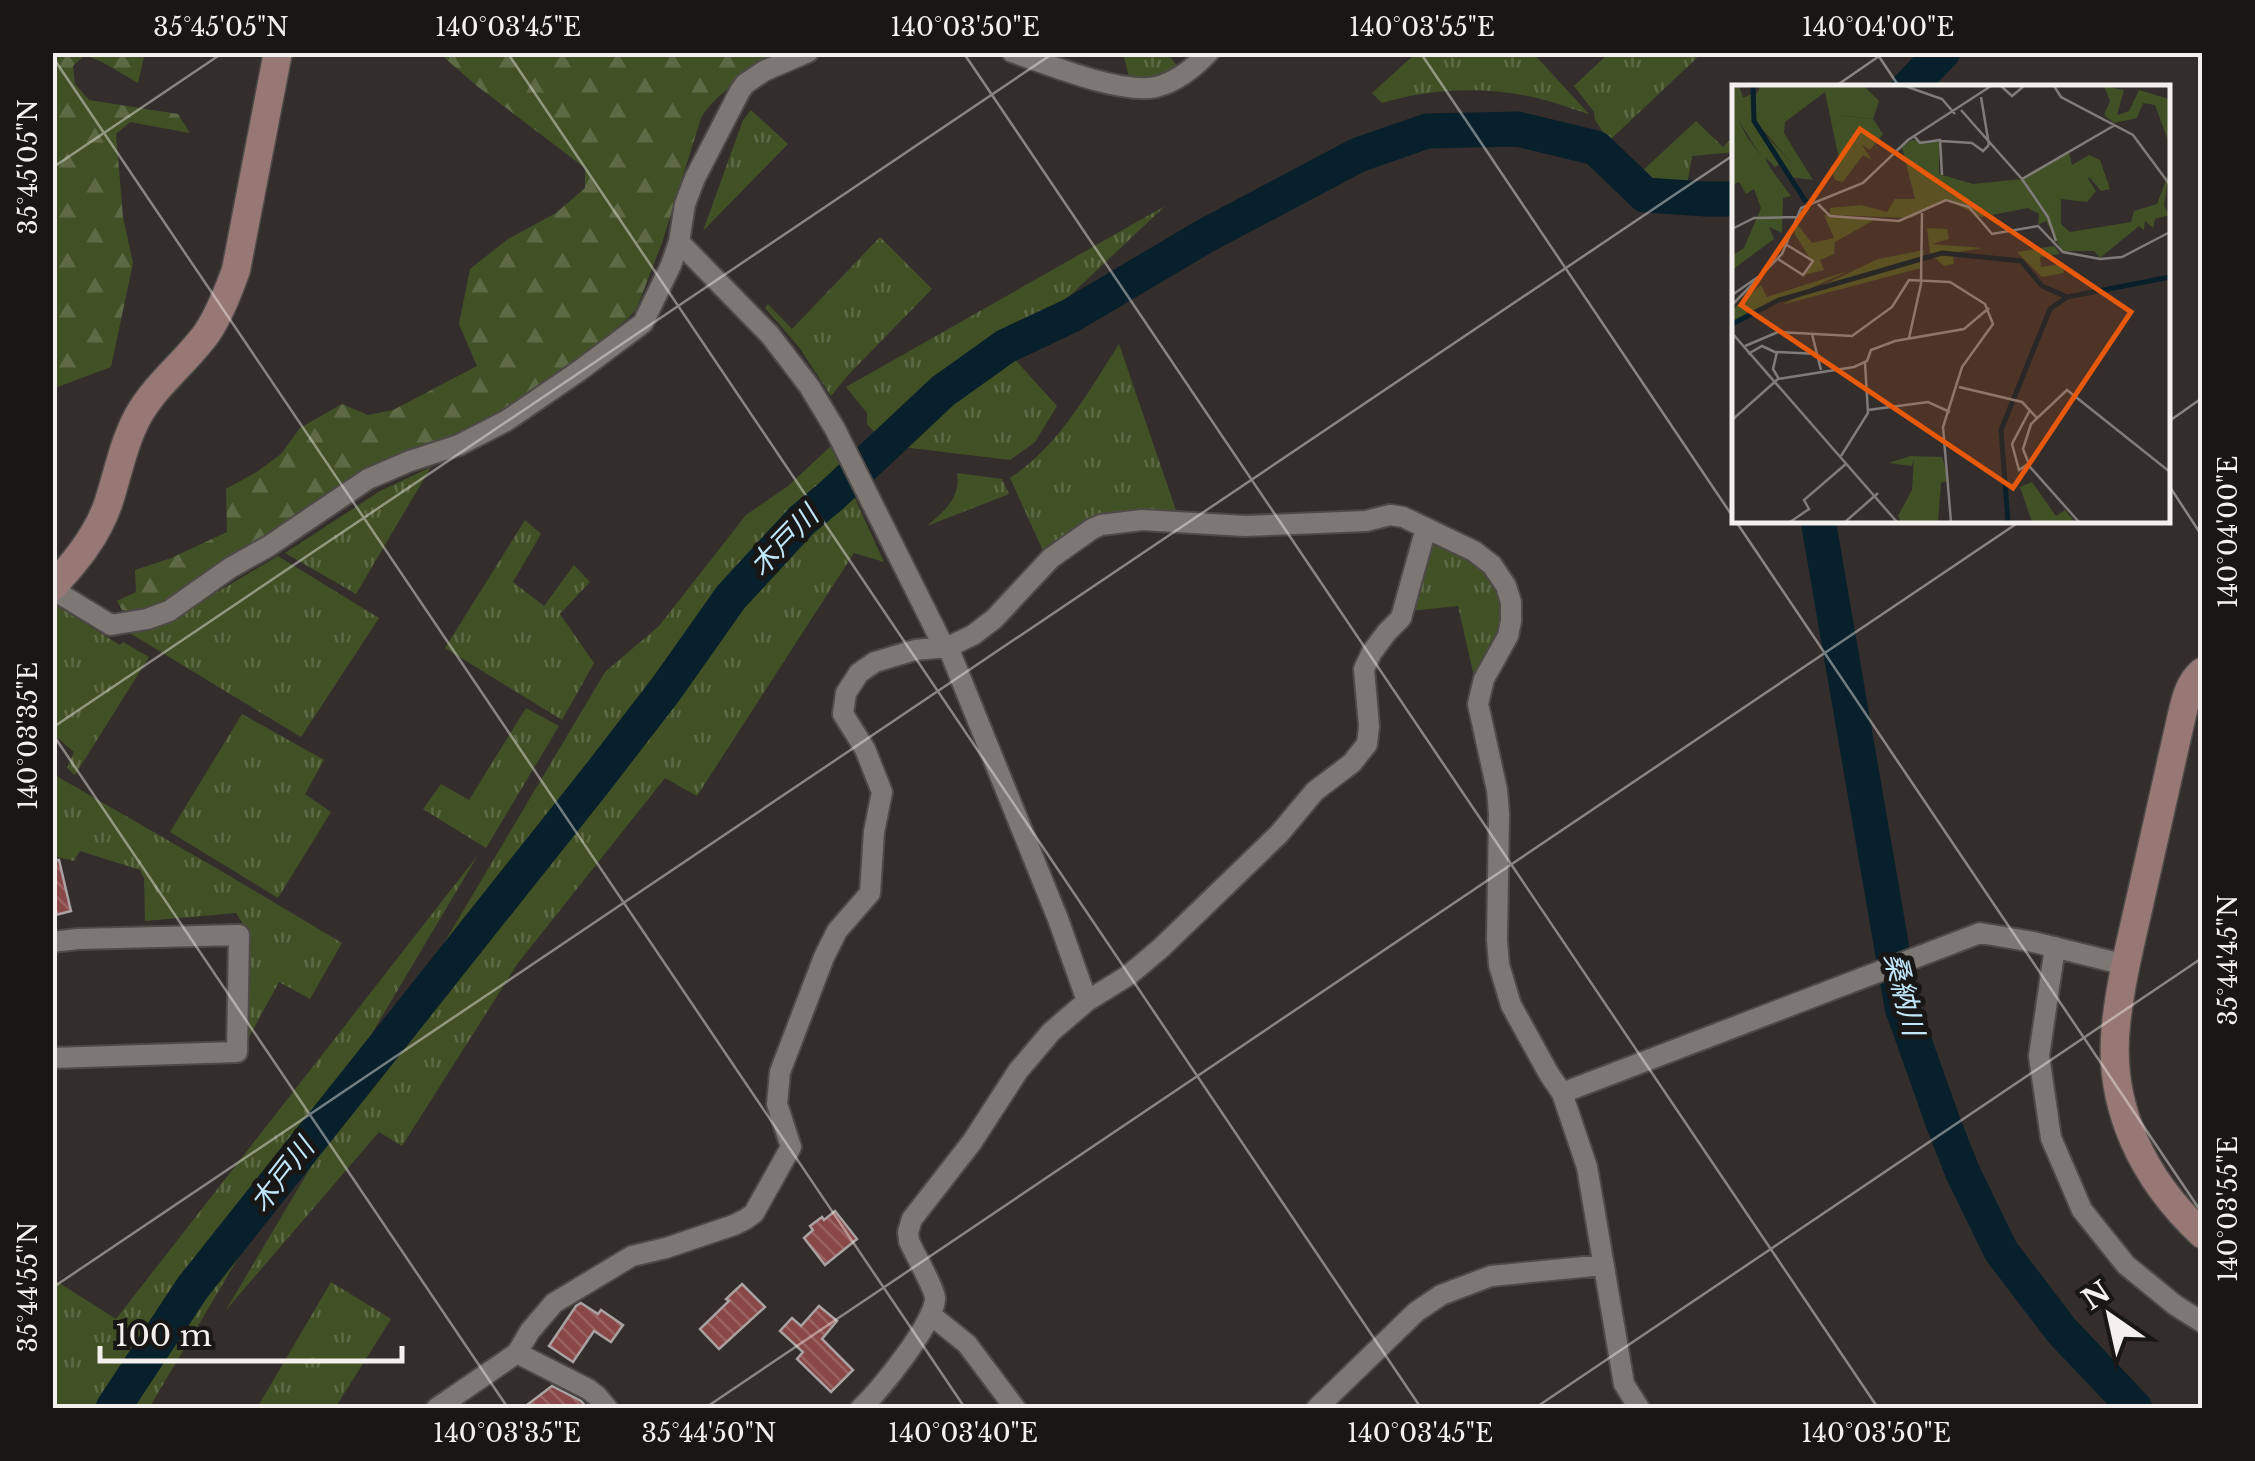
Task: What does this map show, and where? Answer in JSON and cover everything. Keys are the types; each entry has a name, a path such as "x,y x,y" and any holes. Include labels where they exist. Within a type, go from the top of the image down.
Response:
{"street":[{"path":"278,52 236,270 225,301 206,334 154,392 138,416 108,506 83,551 52,588 118,630 168,611 368,478 459,445 506,422 643,323 662,288 695,178 740,91 764,71 808,52"},
{"path":"1012,52 1100,80 1145,88 1176,78 1208,52"},
{"path":"678,242 770,334 835,429 946,647 1058,919 1087,1002"},
{"path":"437,1408 517,1353 554,1303 632,1256 734,1226 754,1212 790,1147 777,1104 786,1055 824,957 838,931 870,892 874,832 882,792 864,749 843,714 846,693 858,672 875,662 915,650 946,647 973,634 994,619 1051,558 1092,529 1109,523 1142,520 1245,526 1366,521 1390,515 1404,517 1462,543 1492,565 1511,602 1508,636 1484,679 1478,704 1500,814 1499,965 1510,1005 1562,1093 1587,1167 1624,1384 1638,1408"},
{"path":"861,1408 886,1380 931,1315 935,1296 908,1241 912,1220 972,1142 1018,1072 1052,1032 1087,1002 1130,975 1179,931 1367,744 1364,668 1387,632 1402,618 1426,528"},
{"path":"2202,672 2188,691 2126,965 2114,1061 2124,1113 2150,1174 2202,1234"},
{"path":"1562,1093 1980,933 2126,965"},
{"path":"52,942 239,935 237,1052 52,1058"},
{"path":"2055,947 2039,1056 2051,1138 2082,1210 2126,1265 2202,1322"},
{"path":"1317,1408 1416,1312 1441,1295 1491,1276 1604,1266"},
{"path":"931,1315 967,1344 1015,1408"},
{"path":"517,1353 588,1389 607,1408"}],"green space":[{"path":"1609,52 1702,53 1609,141 1574,86"},
{"path":"52,53 145,53 138,83 85,55 73,66 75,84 89,100 178,114 190,133 130,122 116,134 123,217 133,263 111,367 55,388 52,385"},
{"path":"439,53 791,53 729,88 701,118 662,243 636,310 624,322 507,415 460,438 395,456 345,481 261,541 162,603 136,613 122,610 117,601 136,592 135,570 227,532 226,489 281,454 300,428 342,404 368,415 393,410 477,366 459,324 470,269 508,239 556,213 585,188 585,168"},
{"path":"1123,53 1167,53 1179,68 1156,80 1129,77"},
{"path":"1416,53 1533,53 1589,114 1537,98 1478,90 1420,94 1382,103 1372,93"},
{"path":"751,110 788,144 703,231 743,120"},
{"path":"1696,121 1723,147 1732,138 1732,152 1692,156 1687,185 1653,187 1640,173"},
{"path":"1165,206 1009,353 1057,406 1035,442 1010,460 886,445 867,424 867,413 846,387"},
{"path":"880,237 932,289 831,396 799,347 765,308 768,304 792,329"},
{"path":"1119,344 1179,519 1143,515 1045,555 1010,478 1058,434"},
{"path":"831,446 884,562 854,553 697,796 665,778 518,963 402,1146 379,1132 226,1310 605,672 659,626 746,515 788,486"},
{"path":"431,467 356,594 285,553 380,491"},
{"path":"957,473 1002,479 1009,494 927,526 954,497"},
{"path":"525,520 541,534 513,582 544,606 574,565 590,582 560,614 594,663 562,720 445,648"},
{"path":"1432,540 1486,568 1508,614 1476,685 1458,606 1410,611"},
{"path":"278,556 379,618 301,737 128,632 175,617"},
{"path":"53,606 120,645 123,642 149,657 75,775 67,768 74,752 53,734"},
{"path":"526,708 559,726 486,848 423,809 441,784 469,800"},
{"path":"242,714 324,760 305,794 331,812 278,898 170,832"},
{"path":"53,774 342,943 310,999 279,982 242,1050 246,929 236,913 145,921 144,878 140,870 80,851 74,861 53,856"},
{"path":"478,855 149,1408 53,1408 53,1279 116,1319"},
{"path":"331,1282 391,1319 335,1408 257,1408"}],"building":[{"path":"59,860 71,911 52,916 52,861"},
{"path":"835,1211 857,1239 825,1265 804,1238 813,1230 810,1226"},
{"path":"742,1284 765,1307 719,1349 700,1329"},
{"path":"581,1303 598,1314 601,1310 623,1325 611,1342 594,1331 573,1362 549,1346"},
{"path":"819,1306 837,1321 822,1339 853,1370 831,1392 797,1359 803,1352 780,1331 792,1318 801,1326"},
{"path":"552,1386 581,1401 587,1408 523,1408"}],"waterway":[{"name":"桑納川","path":"1911,85 1943,52"},
{"name":"木戸川","path":"113,1408 193,1287 595,781 731,597 802,520 943,391 1006,346 1070,316 1205,236 1358,155 1427,131 1518,129 1596,148 1645,195 1732,199"},
{"name":"桑納川","path":"1818,522 1902,1007 1944,1125 2001,1251 2062,1331 2135,1408"}]}
